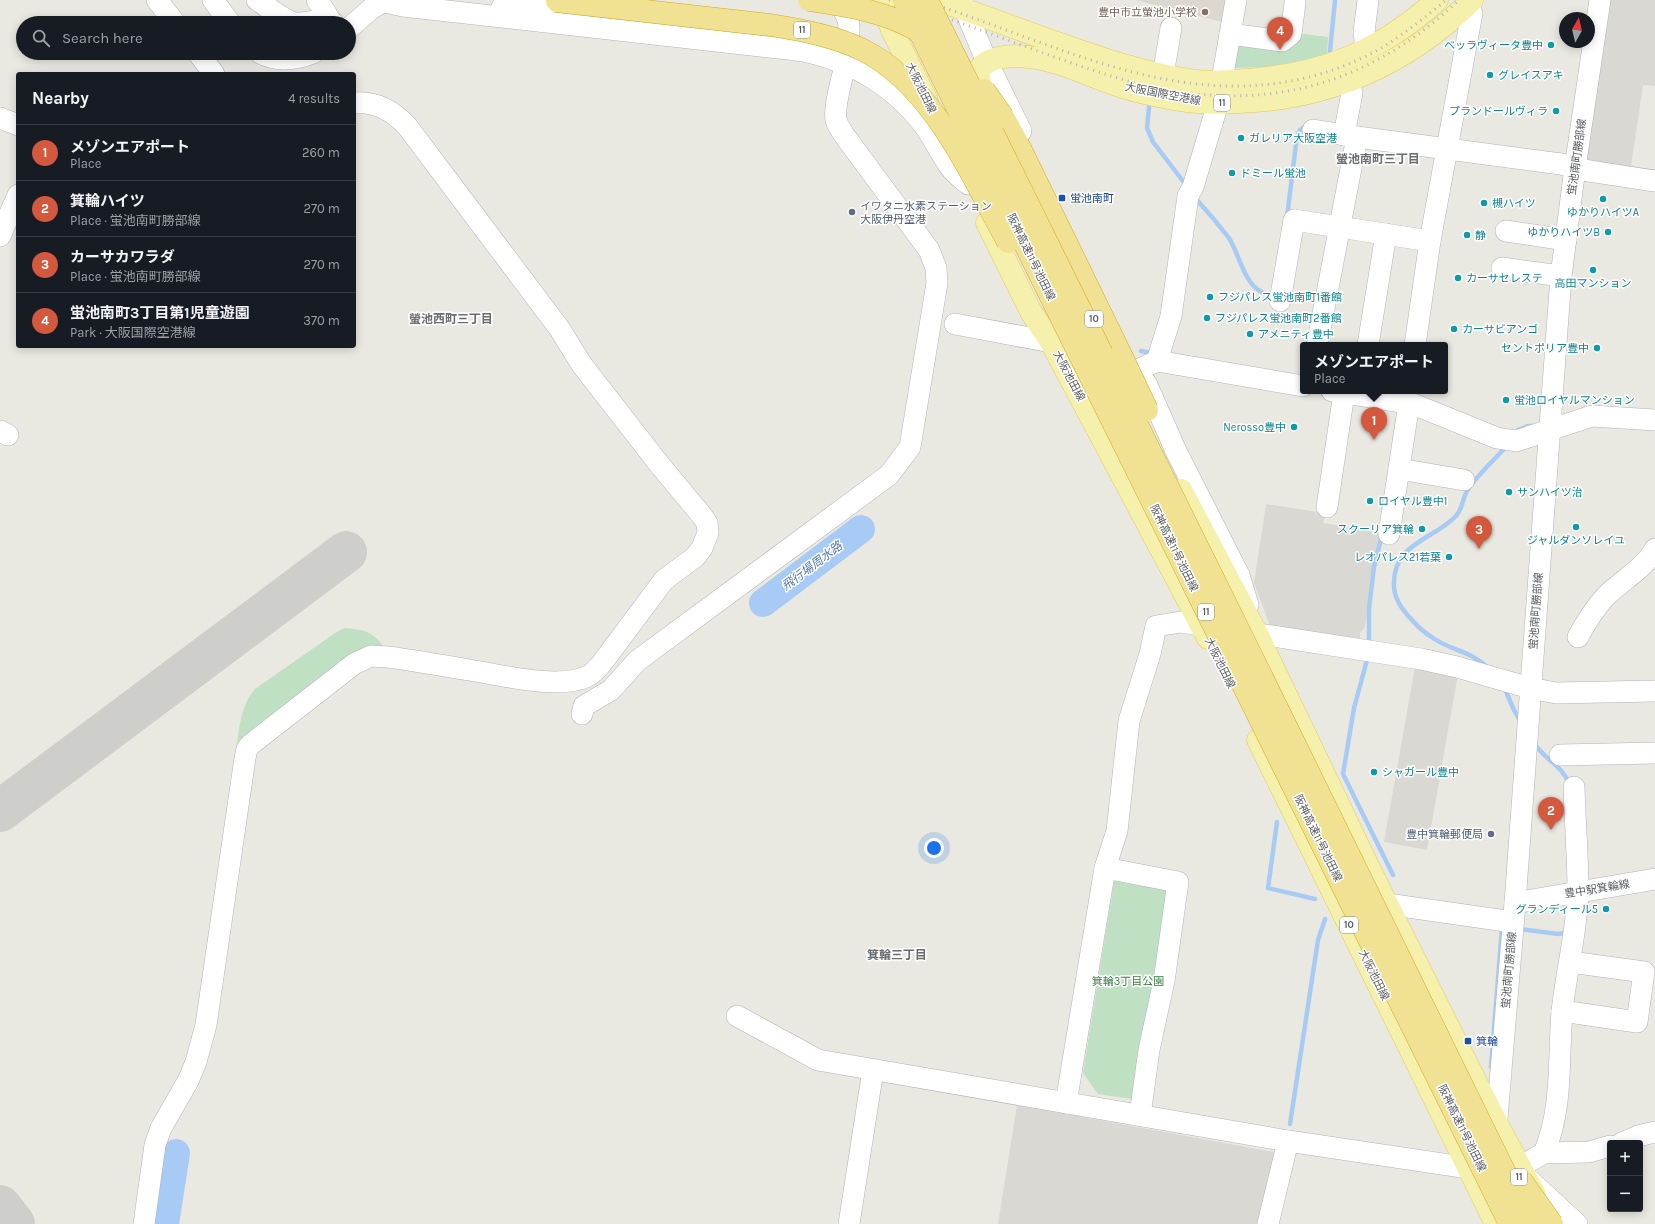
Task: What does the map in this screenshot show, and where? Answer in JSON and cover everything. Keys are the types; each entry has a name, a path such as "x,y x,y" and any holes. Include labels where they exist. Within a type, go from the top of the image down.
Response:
{"highway":[{"name":"11","path":"809,0 873,11 908,25 946,50 968,71 1003,117 1022,153 1151,420 1204,538 1252,657"},
{"name":"阪神高速11号池田線","path":"904,0 1108,414 1498,1223"},
{"name":"阪神高速11号池田線","path":"927,0 1252,657 1491,1126 1530,1224"},
{"name":"11","path":"553,1 770,24 796,29 842,41 864,51 889,67 902,77 919,95 952,142 1044,308 1108,414"},
{"name":"11","path":"1491,1126 1552,1224"}],"main road":[{"name":"大阪池田線","path":"881,0 892,30 1031,312 1051,342 1202,625 1469,1168 1498,1223"},
{"name":"大阪国際空港線","path":"951,4 1117,64 1196,81 1222,82 1274,78 1310,71 1365,50 1388,38 1418,7 1437,0"},
{"name":"大阪国際空港線","path":"988,62 1010,56 1041,58 1136,91 1199,102 1218,103 1268,101 1302,95 1348,82 1383,66 1409,52 1469,3"},
{"name":"10","path":"951,4 983,93 1164,458 1257,634 1387,904 1491,1126 1522,1171 1552,1224"},
{"path":"951,4 926,31 924,37 925,44 994,192 1014,241 1033,294 1034,300 1031,312"},
{"path":"983,93 979,78 980,71 982,66 988,62"}],"street":[{"path":"157,0 170,16"},
{"path":"213,0 225,16"},
{"path":"257,0 282,16"},
{"path":"317,0 328,16"},
{"path":"437,0 514,8 553,1"},
{"path":"582,714 584,706 611,690 637,661 889,475 910,446 930,329 937,275 929,250 838,125 836,116 837,100 850,46 847,41 849,21 846,13 834,0"},
{"path":"1148,365 1171,316 1188,196 1218,103 1236,0"},
{"path":"1365,50 1366,40 1364,32 1368,0"},
{"name":"蛍池南町勝部線","path":"1498,1223 1491,1126 1514,912 1561,276 1575,168 1600,0"},
{"path":"356,22 381,1 403,6 779,48 818,54 869,76 890,90 907,105 932,137 951,169 968,184"},
{"path":"1415,342 1430,241 1472,13 1469,3"},
{"path":"951,4 988,62 1148,365 1176,451 1239,575 1257,634"},
{"path":"1230,34 1282,41 1291,34 1295,4"},
{"path":"1163,75 1171,28"},
{"path":"818,54 847,41"},
{"path":"203,60 212,72"},
{"path":"302,72 309,60"},
{"path":"1318,342 1339,227 1351,136 1352,93 1348,82"},
{"path":"144,1224 156,1145 161,1128 191,1075 206,1025 245,758 247,749 250,745 354,664 372,656 388,657 519,679 546,682 586,677 595,671 602,663 664,580 695,557 702,548 708,533 707,523 703,517 659,464 582,364 559,328 407,126 392,112 381,107 356,103"},
{"path":"0,118 16,124"},
{"path":"1313,130 1561,164 1589,171 1655,181"},
{"path":"0,236 16,200"},
{"path":"1280,301 1294,220 1430,241"},
{"path":"1506,231 1566,240"},
{"path":"1368,342 1386,234"},
{"path":"1502,268 1561,276"},
{"path":"955,324 1051,342"},
{"path":"1148,365 1300,386"},
{"path":"1327,507 1349,394"},
{"path":"1359,394 1407,399 1497,438 1516,440 1592,416 1655,420"},
{"path":"1389,534 1399,469 1407,399"},
{"path":"1399,469 1464,480"},
{"path":"1578,637 1598,605 1643,564 1655,549"},
{"path":"1066,1103 1105,868 1117,831 1129,721 1150,654 1156,626 1181,622 1421,659 1457,667 1530,688 1556,693 1655,691"},
{"path":"1560,755 1655,753"},
{"path":"1574,788 1578,892 1570,962 1562,1011 1560,1083 1554,1121 1544,1153 1522,1171 1577,1224"},
{"path":"1105,868 1178,882 1164,981 1149,1050 1140,1115"},
{"name":"豊中駅箕輪線","path":"1387,904 1514,912 1578,892 1655,879"},
{"path":"1562,1011 1637,1022 1644,972 1570,962"},
{"path":"737,1016 818,1060 1288,1141 1469,1168"},
{"path":"849,1224 873,1070"},
{"path":"1629,1140 1655,1132"},
{"path":"1268,1224 1288,1141"},
{"path":"1544,1153 1589,1152 1607,1147"}],"shaded area":[{"name":"豊中市立螢池小学校","path":"1136,0 1230,0 1226,23"},
{"path":"1608,0 1655,0 1655,86 1643,85 1630,173 1585,162"},
{"path":"1266,504 1325,513 1323,523 1381,532 1373,568 1365,627 1360,633 1360,642 1272,631 1254,583"},
{"path":"1415,667 1458,674 1427,850 1384,842"},
{"path":"1017,1105 1279,1153 1264,1224 998,1224"}],"green space":[{"path":"1296,33 1328,37 1327,54 1296,62 1265,67 1231,68 1234,40 1294,47"},
{"path":"344,628 356,629 371,634 383,646 369,647 356,652 251,731 242,740 236,752 239,727 243,711 255,689"},
{"name":"箕輪3丁目公園","path":"1120,878 1172,891 1138,1093 1131,1099 1098,1094 1083,1073 1114,882"}],"waterway":[{"path":"1330,51 1335,0"},
{"path":"1149,107 1147,128 1153,142 1186,185"},
{"path":"1287,217 1297,136 1300,130 1308,125"},
{"path":"1197,200 1229,238 1244,271 1254,286 1261,292 1269,295"},
{"path":"1141,351 1152,353"},
{"path":"1518,430 1528,426 1533,426"},
{"path":"1488,668 1467,654 1440,642 1419,627 1399,603 1395,594 1394,583 1396,570 1400,559 1416,544 1437,531 1456,516 1460,510 1465,494 1471,485 1507,446"},
{"name":"飛行場周水路","path":"763,603 861,529"},
{"path":"1369,645 1369,609 1374,567 1382,535"},
{"path":"1367,660 1354,708 1343,774 1393,875"},
{"path":"1504,687 1521,722"},
{"path":"1534,743 1538,749 1558,767 1569,784"},
{"path":"1277,822 1268,888 1315,899"},
{"path":"1290,1124 1318,940 1325,919"},
{"path":"1491,1067 1502,928"},
{"path":"1521,929 1558,934 1569,932"},
{"name":"飛行場周水路","path":"165,1224 176,1153"}],"taxiway":[{"path":"0,811 346,552"},
{"path":"0,1206 14,1224"}],"railway":[{"path":"889,0 948,18 1063,60 1121,79 1169,90 1214,95 1259,95 1302,88 1343,76 1383,57 1422,32 1459,0"},
{"path":"921,0 1027,38 1133,72 1186,83 1240,86 1295,80 1351,63 1377,51 1412,27 1446,0"}],"place":[{"name":"豊中市立螢池小学校","path":"1205,12"},
{"name":"ベッラヴィータ豊中","path":"1551,45"},
{"name":"蛍池南町3丁目第1児童遊園","path":"1280,50"},
{"name":"グレイスアキ","path":"1490,75"},
{"name":"プランドールヴィラ","path":"1556,111"},
{"name":"ガレリア大阪空港","path":"1241,138"},
{"name":"ドミール蛍池","path":"1232,173"},
{"name":"蛍池南町","path":"1062,198"},
{"name":"ゆかりハイツA","path":"1603,199"},
{"name":"槻ハイツ","path":"1484,203"},
{"name":"イワタニ水素ステーション 大阪伊丹空港","path":"852,212"},
{"name":"ゆかりハイツB","path":"1608,232"},
{"name":"静","path":"1467,235"},
{"name":"高田マンション","path":"1593,270"},
{"name":"カーサセレステ","path":"1458,278"},
{"name":"フジパレス蛍池南町1番館","path":"1210,297"},
{"name":"フジパレス蛍池南町2番館","path":"1207,318"},
{"name":"カーサビアンゴ","path":"1454,329"},
{"name":"アメニティ豊中","path":"1250,334"},
{"name":"セントポリア豊中","path":"1597,348"},
{"name":"蛍池ロイヤルマンション","path":"1506,400"},
{"name":"Nerosso豊中","path":"1294,427"},
{"name":"メゾンエアポート","path":"1374,440"},
{"name":"サンハイツ治","path":"1509,492"},
{"name":"ロイヤル豊中1","path":"1370,501"},
{"name":"ジャルダンソレイユ","path":"1576,527"},
{"name":"スクーリア箕輪","path":"1422,529"},
{"name":"カーサカワラダ","path":"1479,549"},
{"name":"レオパレス21若葉","path":"1449,557"},
{"name":"シャガール豊中","path":"1374,772"},
{"name":"箕輪ハイツ","path":"1551,830"},
{"name":"豊中箕輪郵便局","path":"1491,834"},
{"name":"グランディール5","path":"1606,909"},
{"name":"箕輪","path":"1468,1041"}],"district":[{"name":"螢池南町三丁目","path":"1378,159"},
{"name":"螢池西町三丁目","path":"451,319"},
{"name":"箕輪三丁目","path":"897,955"}]}
